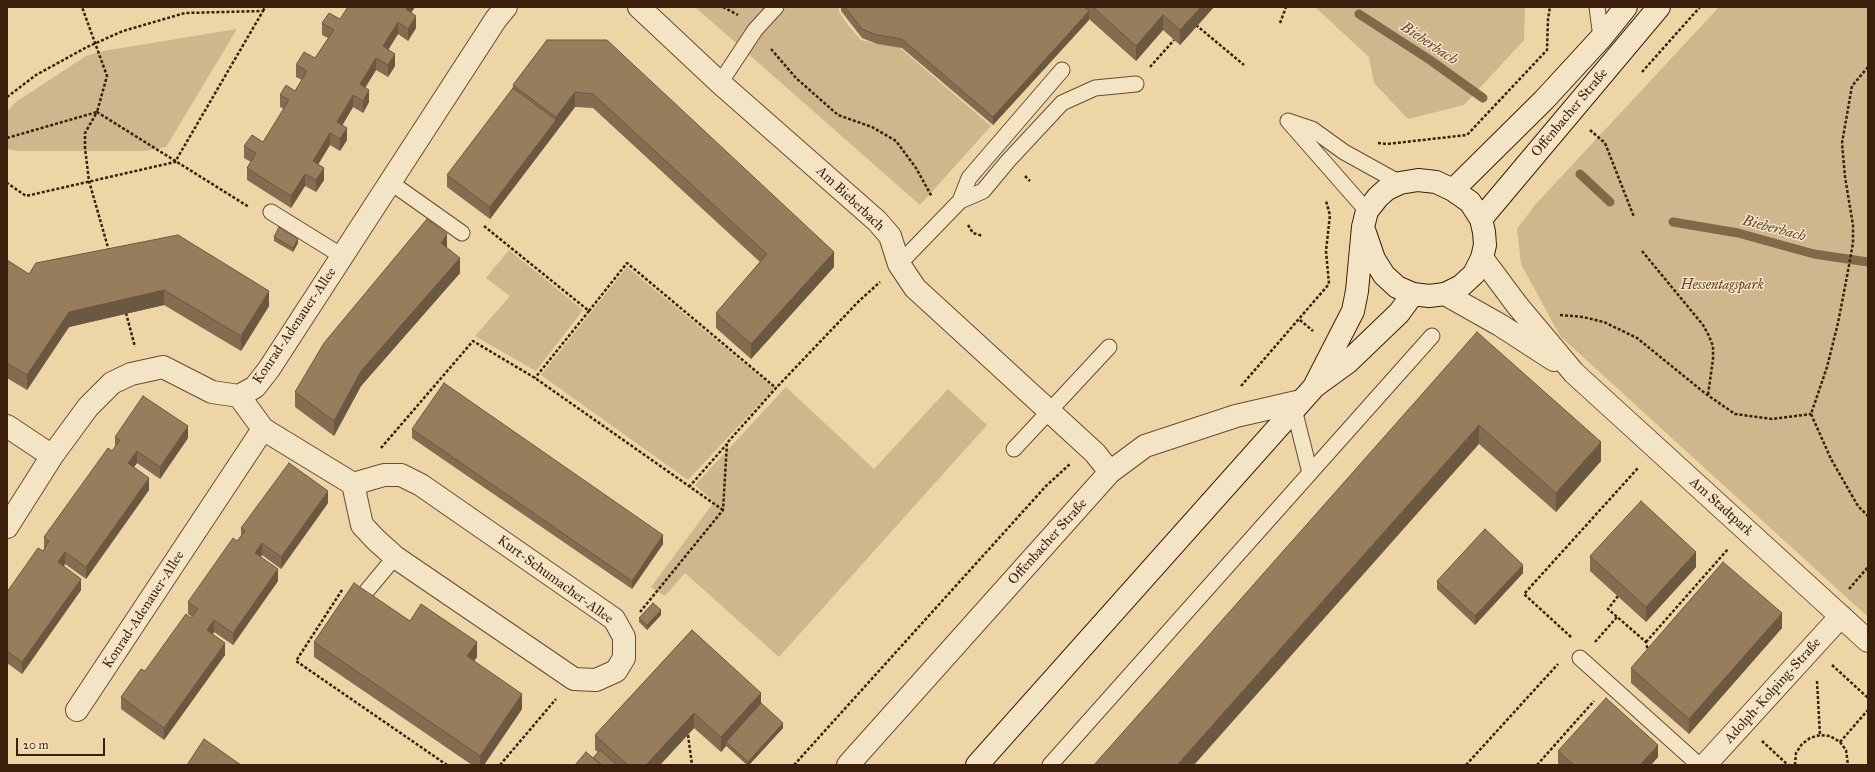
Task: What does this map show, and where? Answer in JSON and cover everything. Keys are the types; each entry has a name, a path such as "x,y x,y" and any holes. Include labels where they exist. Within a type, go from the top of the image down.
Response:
{"street":[{"name":"Konrad-Adenauer-Allee","path":"7,527 52,456 88,407 112,382 142,371 163,367 212,392 239,396 255,387 270,369 491,26 506,7"},
{"name":"Am Bieberbach","path":"639,7 720,83 877,221 890,236 899,264 915,288 1088,447 1110,472"},
{"name":"Offenbacher Straße","path":"1453,190 1544,100 1601,38 1626,7"},
{"name":"Offenbacher Straße","path":"1481,219 1660,7"},
{"path":"1418,180 1436,182 1453,190 1470,202 1481,219 1484,238 1482,258 1474,274 1461,286 1445,294 1429,296 1413,294 1397,287 1384,275 1374,259 1365,219 1378,197 1387,189 1400,183 1418,180"},
{"name":"Offenbacher Straße","path":"848,765 1110,472 1145,446 1236,416 1303,399 1353,310 1357,292 1365,219"},
{"name":"Am Stadtpark","path":"1482,258 1517,305 1574,373 1868,641"},
{"name":"Offenbacher Straße","path":"977,765 1303,399 1348,362 1399,313 1413,294"},
{"name":"Am Stadtpark","path":"1445,294 1500,325 1574,373"},
{"path":"239,396 263,429 353,484 362,524 374,540 394,556 574,679"},
{"path":"7,426 52,456"},
{"name":"Konrad-Adenauer-Allee","path":"77,710 263,429"},
{"name":"Kurt-Schumacher-Allee","path":"353,484 384,475 401,475 421,485 614,619 624,637 624,658 616,670 596,680 574,679"},
{"name":"Adolph-Kolping-Straße","path":"1705,765 1841,616"}],"lane":[{"path":"720,83 755,30 776,7"},
{"path":"1597,7 1601,38"},
{"path":"960,201 969,178 1062,70"},
{"path":"899,264 960,201 983,191 1008,161 1062,104 1095,88 1136,84"},
{"path":"1365,219 1288,122 1312,129 1344,152 1400,183"},
{"path":"390,182 462,233"},
{"path":"271,212 342,256"},
{"path":"1050,765 1432,336"},
{"path":"1014,449 1109,347"},
{"path":"1303,399 1310,473"},
{"path":"365,593 394,556"},
{"path":"1580,658 1699,765"}],"path":[{"path":"82,7 108,76 97,112 85,133 85,148 89,181 110,256"},
{"path":"7,183 26,196 175,162 265,7"},
{"path":"723,7 735,13 755,30 796,78 838,115 872,127 896,141 916,168 935,202 948,212"},
{"path":"1280,23 1286,7"},
{"path":"1637,77 1700,7"},
{"path":"7,97 36,75 95,43 123,31 185,13 263,11"},
{"path":"1191,21 1244,64"},
{"path":"1136,84 1174,40"},
{"path":"1868,67 1852,86 1842,143 1845,177 1853,225 1853,243 1838,323 1827,367 1810,414 1831,459 1858,506 1868,516"},
{"path":"7,138 97,112 175,162 256,211"},
{"path":"1585,136 1595,124"},
{"path":"1590,130 1604,143 1634,217"},
{"path":"481,223 589,311"},
{"path":"1642,251 1703,325 1713,346 1708,395"},
{"path":"535,378 627,263 776,388"},
{"path":"689,487 776,388 858,302 899,264"},
{"path":"126,313 142,371"},
{"path":"1555,314 1583,317 1604,322 1637,338 1708,395 1735,414 1772,419 1810,414"},
{"path":"395,431 473,340 535,378 723,510"},
{"path":"614,619 634,620 723,510 727,444"},
{"path":"794,765 1046,486 1088,447"},
{"path":"1572,638 1524,594 1656,448"},
{"path":"1646,642 1745,529"},
{"path":"343,588 296,661 447,765"},
{"path":"1689,593 1695,598"},
{"path":"1618,596 1608,608 1646,642 1647,650 1650,654"},
{"path":"1580,658 1617,617"},
{"path":"1812,647 1868,698"},
{"path":"1812,647 1817,676 1820,735"},
{"path":"1466,765 1561,660"},
{"path":"500,765 574,679"},
{"path":"1537,765 1608,684"},
{"path":"1840,742 1868,710"},
{"path":"1743,724 1788,765"},
{"path":"688,735 692,765"},
{"path":"1796,765 1796,753 1802,744 1810,738 1820,735 1830,736 1840,742 1846,750 1848,765"}],"green space":[{"path":"695,7 839,7 839,11 847,24 861,40 899,47 991,126 920,205"},
{"path":"1315,7 1525,7 1524,40 1464,105 1408,119 1374,83 1369,57"},
{"name":"Hessentagspark","path":"1719,7 1868,7 1868,617 1560,336 1521,264 1517,229 1535,205"},
{"path":"237,29 166,147 144,151 20,151 7,149 7,111 16,102 86,56 103,51"},
{"path":"509,250 583,310 536,371 475,336 510,296 486,278"},
{"path":"627,267 774,388 688,480 541,375"},
{"path":"786,387 874,469 948,389 987,425 779,657 685,573 665,596 651,587 714,502 695,485"}],"building":[{"path":"348,7 407,7 406,9 416,16 408,29 398,22 383,46 395,54 388,65 376,58 360,84 369,90 363,101 353,95 337,122 347,128 340,139 330,133 313,161 324,168 316,180 305,174 291,196 247,168 256,153 244,146 252,135 263,142 289,100 280,95 286,85 295,91 307,71 296,65 304,52 315,58 334,30 322,23 329,13 340,19"},
{"path":"845,7 1084,7 1089,11 993,117 902,39 877,35 862,29"},
{"path":"1093,7 1201,7 1180,30 1163,15 1136,46"},
{"path":"547,40 607,40 834,252 751,344 716,313 767,254 593,94 575,92 556,117 513,85"},
{"path":"513,88 556,120 490,207 447,175"},
{"path":"427,219 447,234 441,243 460,258 361,371 334,421 295,392 324,343"},
{"path":"279,227 298,239 293,248 274,237"},
{"path":"178,235 269,291 241,336 164,290 69,312 27,375 7,363 7,260 29,274 36,263"},
{"path":"1477,332 1601,442 1556,493 1479,425 1177,765 1094,765"},
{"path":"444,383 663,535 632,581 412,429"},
{"path":"143,396 188,426 160,467 137,451 128,463 149,478 86,567 65,552 58,562 81,579 22,662 7,651 7,592 38,548 43,551 49,541 44,537 108,448 112,451 120,440 115,437"},
{"path":"289,463 328,491 281,557 262,543 255,553 278,569 233,633 214,620 207,630 225,643 164,728 121,697 141,669 145,671 186,614 191,618 198,609 188,602 233,538 237,541 245,531 241,528"},
{"path":"1641,501 1696,552 1646,607 1590,556"},
{"path":"1485,529 1523,565 1475,616 1437,581"},
{"path":"1723,562 1782,613 1689,719 1631,668"},
{"path":"354,583 410,621 421,604 477,642 467,656 522,694 480,756 314,642"},
{"path":"653,603 661,610 647,625 639,618"},
{"path":"692,630 761,693 721,737 694,713 646,765 628,765 595,735"},
{"path":"1606,698 1658,745 1640,765 1574,765 1558,751"},
{"path":"761,703 783,723 748,762 726,742"},
{"path":"204,739 241,765 187,765"},
{"path":"600,750 617,765 602,765 593,758"},
{"path":"586,752 602,765 575,765"}],"waterway":[{"name":"Bieberbach","path":"1359,14 1430,60 1483,98"},
{"name":"Bieberbach","path":"1580,174 1610,202"},
{"name":"Bieberbach","path":"1673,222 1738,233 1814,254 1868,262"}]}
